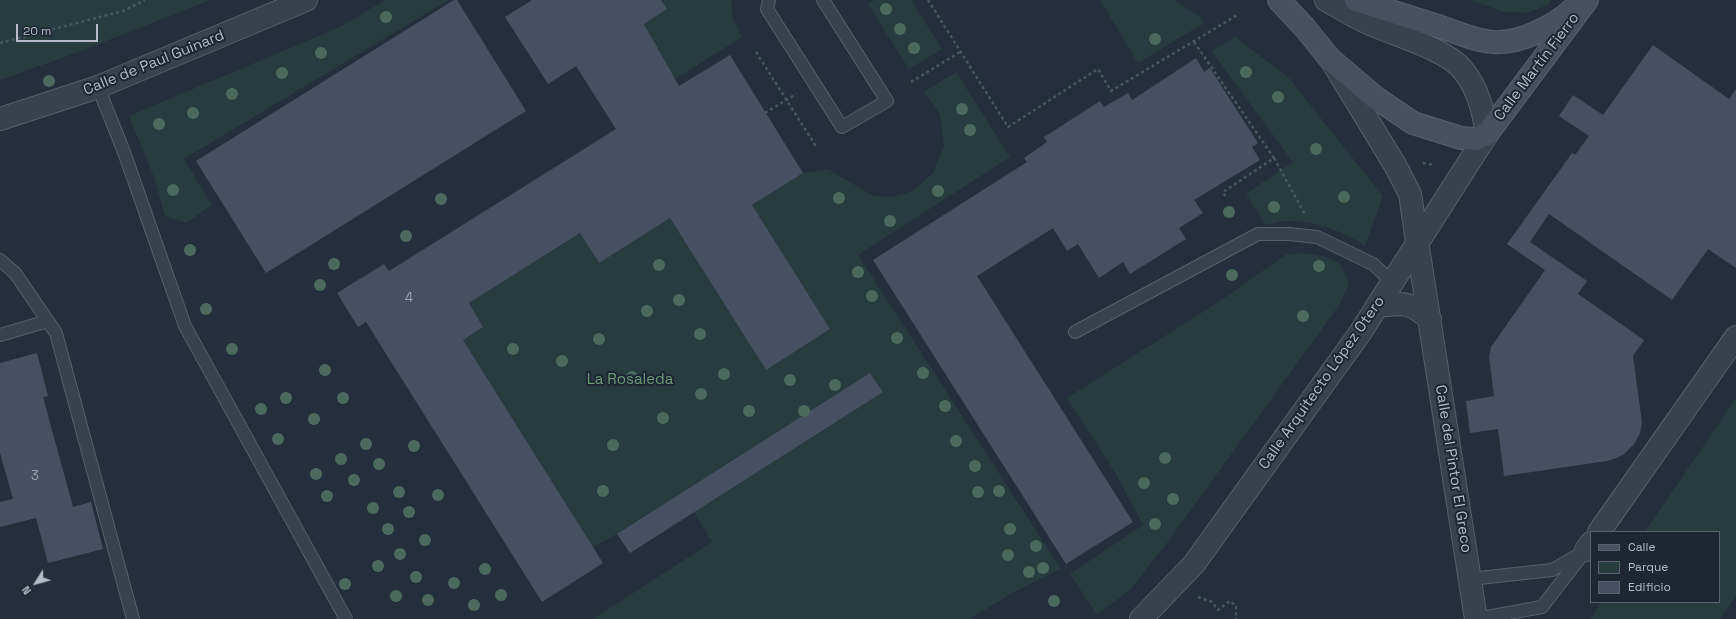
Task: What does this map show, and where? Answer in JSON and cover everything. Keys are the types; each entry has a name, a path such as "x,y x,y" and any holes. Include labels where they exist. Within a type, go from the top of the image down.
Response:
{"main road":[{"path":"1279,0 1305,28 1330,59 1376,98 1413,123 1461,138 1476,139 1487,134"},
{"path":"1356,0 1473,38 1495,42 1517,40 1547,27 1563,18 1584,0"},
{"name":"Calle Martín Fierro","path":"1487,134 1587,0"}],"street":[{"name":"Calle de Paul Guinard","path":"0,119 98,87 306,0"},
{"path":"1326,0 1365,22 1432,49 1455,62 1473,85 1481,103 1487,134"},
{"name":"Calle del Pintor El Greco","path":"1330,59 1395,165 1410,194 1476,619"},
{"name":"Calle Arquitecto López Otero","path":"1141,619 1194,564 1360,333 1417,241 1487,134"},
{"path":"1377,306 1402,303 1418,309 1430,319"},
{"path":"1600,531 1736,337"}],"lane":[{"path":"769,0 767,9 842,127 887,101 823,0"},
{"path":"98,87 124,152 185,326 346,619"},
{"path":"1075,332 1258,234 1289,234 1317,237 1373,264 1392,282"},
{"path":"0,260 15,273 56,333 133,619"},
{"path":"0,335 48,321"},
{"path":"1470,579 1552,570 1588,547"},
{"path":"1476,619 1542,607 1588,547"}],"path":[{"path":"0,43 123,11 145,0"},
{"path":"928,0 1008,126 1098,69 1111,91 1238,14"},
{"path":"1194,42 1274,158 1317,237"},
{"path":"756,52 817,148"},
{"path":"911,82 960,52"},
{"path":"765,113 796,94"},
{"path":"1227,199 1223,192 1274,158"},
{"path":"1198,597 1212,602 1218,610 1230,601 1236,606 1236,619"}],"green space":[{"path":"0,0 210,0 73,54 0,80"},
{"path":"385,0 448,0 184,159 212,205 186,223 165,216 154,177 129,116 342,26"},
{"path":"661,0 731,0 733,18 742,37 675,79 644,24 667,9"},
{"path":"875,0 911,0 942,49 909,69 868,4"},
{"path":"1100,0 1175,0 1201,18 1204,23 1138,63"},
{"path":"1470,0 1551,0 1548,5 1527,13 1504,12"},
{"path":"1235,37 1288,77 1383,196 1365,246 1340,232 1312,223 1286,221 1266,225 1246,194 1293,162 1211,51"},
{"name":"La Rosaleda","path":"956,72 1010,157 858,255 1061,569 1010,594 970,619 593,619 712,542 694,512 883,392 870,373 617,534 593,547 463,340 483,326 469,303 580,233 599,263 670,218 766,370 830,329 752,205 803,173 828,169 873,196 891,197 913,191 933,173 944,146 940,114 924,92"},
{"path":"1303,253 1326,257 1340,263 1349,283 1340,304 1164,547 1130,590 1097,615 1070,574 1143,525 1115,472 1067,398 1220,301 1285,255"},
{"path":"1736,398 1736,596 1720,619 1591,619 1600,603 1720,603 1720,531 1646,531"}],"building":[{"path":"454,0 457,0 526,111 266,273 196,161"},
{"path":"532,0 661,0 667,9 644,24 679,86 730,55 803,173 752,205 830,329 766,370 670,218 599,263 580,233 469,303 483,327 463,340 603,563 542,602 366,322 358,327 337,293 384,264 389,271 616,129 576,66 548,84 505,17"},
{"path":"1653,45 1729,99 1736,89 1736,268 1708,249 1672,300 1549,214 1530,242 1587,281 1578,294 1644,340 1633,356 1642,423 1640,433 1635,443 1623,455 1616,458 1607,461 1504,476 1498,429 1470,433 1466,401 1494,396 1489,357 1491,347 1545,270 1507,244 1572,153 1575,155 1589,136 1559,116 1573,95 1603,115"},
{"path":"1196,58 1204,72 1210,68 1258,143 1252,147 1260,160 1194,200 1203,213 1179,228 1186,239 1130,274 1123,262 1099,278 1078,244 1067,251 1053,228 977,276 1133,522 1066,564 873,260 1027,162 1024,158 1047,142 1044,137 1100,101 1104,107 1128,93 1132,100"},
{"path":"37,353 48,396 43,397 73,507 91,502 103,549 48,563 36,518 0,527 0,502 13,499 0,453 0,363"},
{"path":"870,373 883,392 630,553 617,534"}]}
